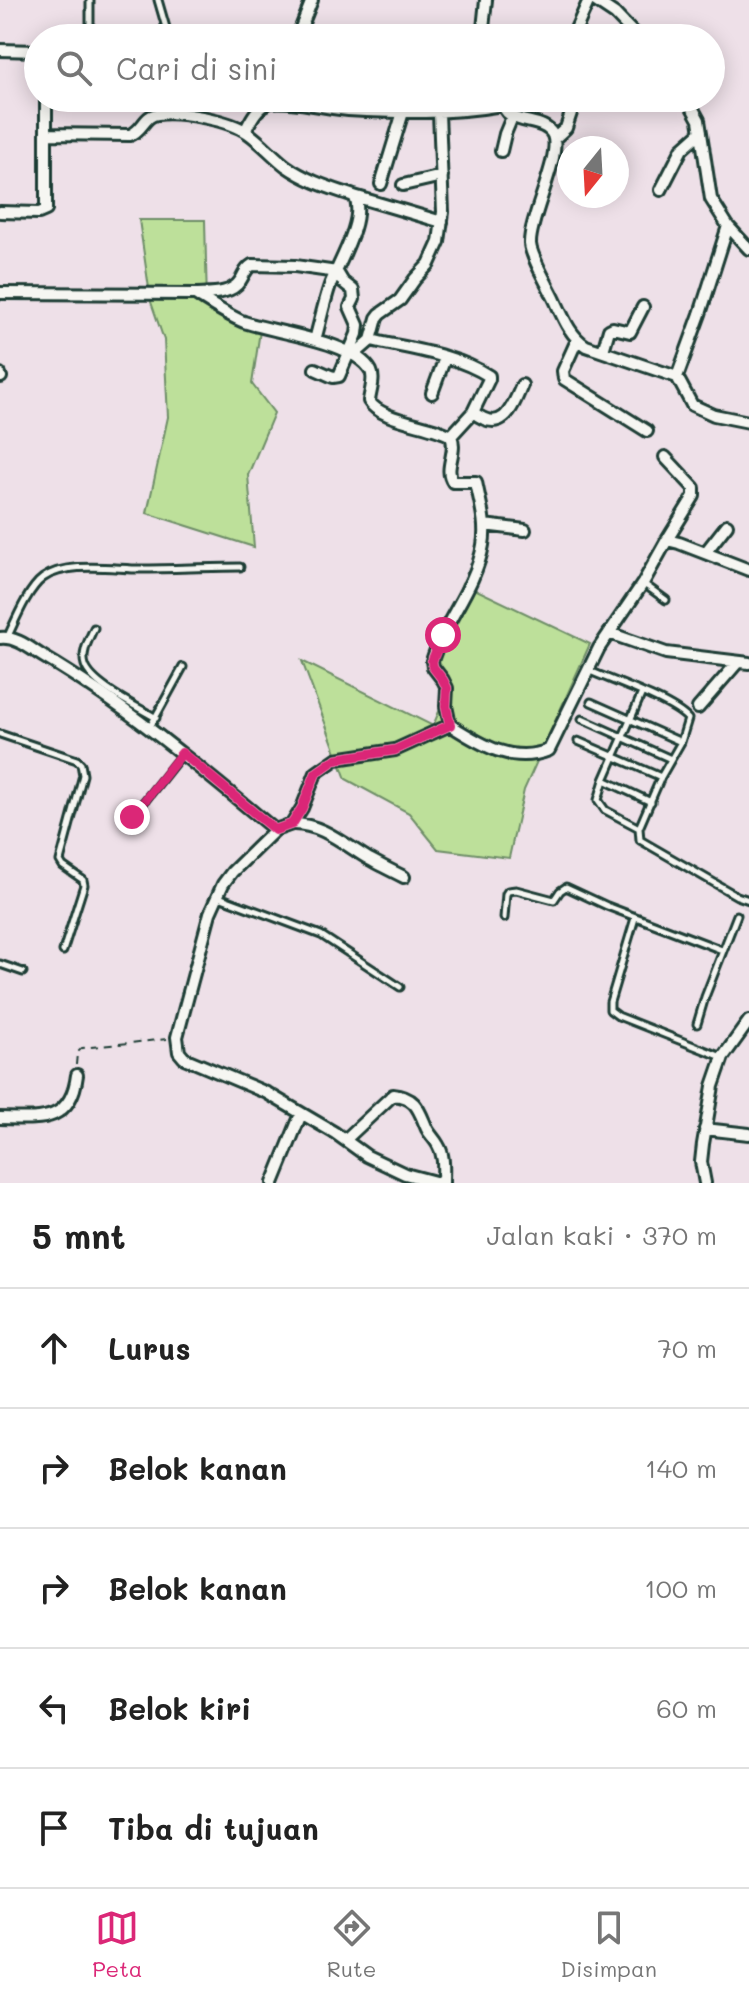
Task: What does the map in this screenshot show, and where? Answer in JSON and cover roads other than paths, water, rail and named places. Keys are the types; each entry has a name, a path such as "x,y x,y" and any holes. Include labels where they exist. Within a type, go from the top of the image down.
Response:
{"street":[{"path":"303,24 312,0"},
{"path":"483,24 486,0"},
{"path":"579,24 592,0 625,24"},
{"path":"0,50 24,51"},
{"path":"0,212 39,213 46,210 46,112"},
{"path":"245,131 257,112"},
{"path":"381,184 403,112 452,112"},
{"path":"508,112 512,117 546,129 554,139"},
{"path":"571,112 566,128 554,139 548,178 530,235 530,248 577,340 586,346 677,377 692,405 714,415 749,422"},
{"path":"695,112 699,120 711,199 728,226 749,249"},
{"path":"46,134 130,135 137,132 149,116 161,113 220,120 245,131 288,167 325,187 442,222"},
{"path":"352,353 371,340 377,318 400,300 433,257 439,242 442,176 439,113"},
{"path":"501,151 512,117"},
{"path":"661,190 682,149 701,132"},
{"path":"403,185 442,176"},
{"path":"315,340 331,282 353,234 358,201 354,196"},
{"path":"677,377 728,226"},
{"path":"0,293 195,294 229,290 238,284 246,268 252,265 295,266 337,272"},
{"path":"315,369 333,377 339,376 352,353 357,334 358,325 350,307 354,299 353,290 337,272"},
{"path":"195,294 245,322 352,353 372,373 369,401 374,409 451,436"},
{"path":"603,351 609,330 630,332 643,307"},
{"path":"371,340 445,358 481,370 490,377 473,412 451,436"},
{"path":"577,340 563,371 564,379 647,431"},
{"path":"432,393 445,358"},
{"path":"473,412 493,421 504,417 522,385"},
{"path":"451,436 454,444 449,476 453,482 476,482 484,525 483,546 474,573 432,661 433,667 447,688 446,706 450,725 480,744 513,754 549,750 599,648 643,583 692,501 695,492 665,457"},
{"path":"484,525 525,530"},
{"path":"705,553 727,525"},
{"path":"667,540 749,570"},
{"path":"609,633 666,653 744,662"},
{"path":"2,637 58,665 153,723 182,753 275,830"},
{"path":"698,708 744,662"},
{"path":"292,824 316,773 336,759 395,750 450,725"},
{"path":"345,1140 393,1095 408,1099 418,1107 430,1134 440,1147 441,1183 405,1174 367,1156 267,1093 184,1058 179,1052 177,1037 206,927 223,884 275,830 292,824 303,825 330,835 404,877"},
{"path":"705,1183 701,1162 713,1086 723,1057 749,1021"},
{"path":"0,1118 39,1119 54,1115 67,1104 75,1089 77,1075"},
{"path":"273,1183 301,1114"},
{"path":"705,1129 749,1134"}],"lane":[{"path":"90,0 90,24"},
{"path":"158,0 165,24"},
{"path":"2,637 33,588 44,577 59,571 87,567 240,567"},
{"path":"643,583 666,600"},
{"path":"94,628 85,650 84,663 88,672 153,723 183,667"},
{"path":"589,671 642,693 688,719 681,742 661,777 639,828 640,840 749,900"},
{"path":"639,828 605,810 600,805 599,793 642,693"},
{"path":"591,702 681,742"},
{"path":"582,719 671,759"},
{"path":"0,734 81,764 83,775 60,861 83,880 84,885 63,951"},
{"path":"578,741 661,777"},
{"path":"132,817 182,753"},
{"path":"604,780 651,802"},
{"path":"504,918 508,891 516,890 554,900 566,887 722,950"},
{"path":"218,896 321,935 400,987"},
{"path":"697,1024 737,915"},
{"path":"635,917 610,1010 618,1016 723,1057"},
{"path":"0,964 23,972"}]}
